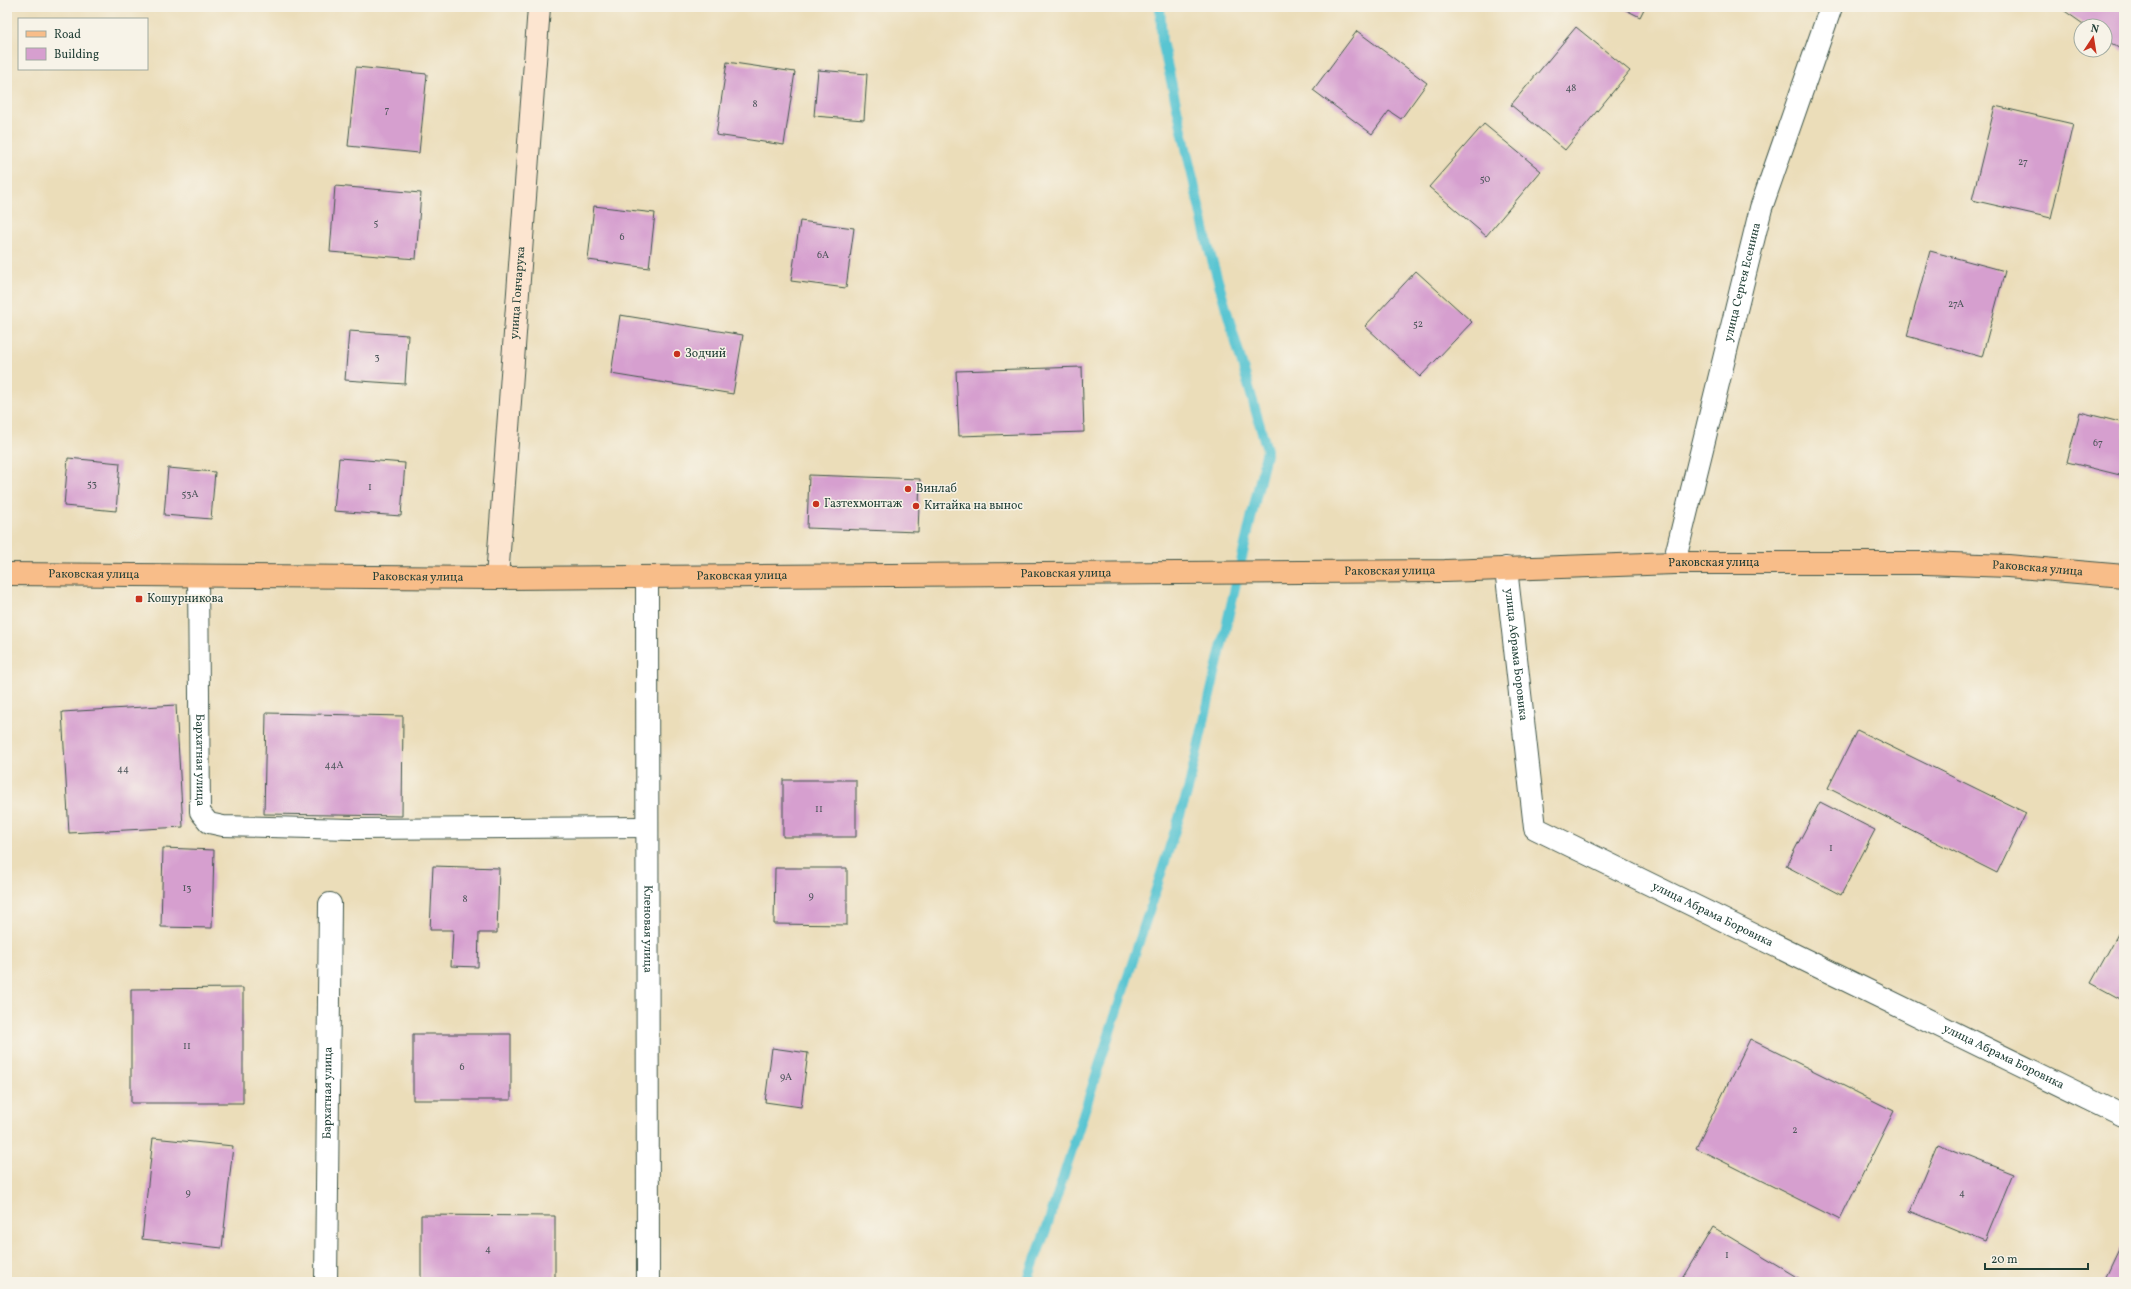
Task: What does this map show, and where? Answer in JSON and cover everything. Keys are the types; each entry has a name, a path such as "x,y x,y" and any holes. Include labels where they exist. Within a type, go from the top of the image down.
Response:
{"main road":[{"name":"Раковская улица","path":"7,574 497,578 1300,572 1674,563 1925,563 2008,566 2124,576"}],"street":[{"name":"улица Гончарука","path":"497,578 539,7"},
{"name":"улица Сергея Есенина","path":"1674,563 1761,208 1831,7"},
{"name":"улица Абрама Боровика","path":"1506,568 1536,828 2124,1116"},
{"name":"Кленовая улица","path":"647,577 648,1282"},
{"name":"Бархатная улица","path":"326,1282 330,904"}],"lane":[{"name":"Бархатная улица","path":"198,576 200,812 209,823 223,826 351,829 647,827"}],"building":[{"path":"1620,7 1645,7 1640,17"},
{"path":"2059,7 2124,7 2123,51 2113,44 2113,18 2075,18"},
{"path":"1576,27 1630,71 1565,150 1511,105"},
{"path":"1357,31 1427,83 1401,119 1389,111 1372,134 1313,90"},
{"path":"727,62 795,72 784,145 716,135"},
{"path":"356,67 427,74 419,153 348,146"},
{"path":"818,70 867,74 864,120 814,116"},
{"path":"1995,106 2073,124 2051,218 1972,200"},
{"path":"1484,124 1541,171 1486,236 1429,187"},
{"path":"335,186 421,193 416,259 330,252"},
{"path":"594,206 655,213 649,268 588,260"},
{"path":"800,221 854,228 846,288 791,281"},
{"path":"1930,251 2005,271 1982,357 1907,336"},
{"path":"1416,271 1472,322 1420,377 1365,326"},
{"name":"Зодчий","path":"620,315 743,335 733,394 611,374"},
{"path":"349,331 408,335 405,384 345,380"},
{"path":"1082,367 1084,432 959,436 956,371"},
{"path":"2080,412 2124,423 2124,476 2067,462"},
{"path":"68,458 120,463 116,511 64,506"},
{"path":"339,458 405,463 401,516 334,511"},
{"path":"168,468 215,472 211,519 164,515"},
{"path":"809,475 920,479 918,532 807,528"},
{"path":"176,705 183,827 69,833 62,712"},
{"path":"266,713 403,716 402,816 264,814"},
{"path":"1857,730 2026,813 1997,873 1828,788"},
{"path":"783,780 856,780 856,837 783,837"},
{"path":"1820,802 1875,830 1841,895 1786,866"},
{"path":"163,848 214,850 212,928 161,927"},
{"path":"433,866 499,868 497,933 479,933 478,967 451,966 453,930 430,930"},
{"path":"775,868 847,868 847,925 774,924"},
{"path":"2124,923 2124,1001 2091,983"},
{"path":"243,988 243,1103 131,1103 131,989"},
{"path":"413,1034 511,1034 511,1100 413,1100"},
{"path":"1750,1039 1894,1111 1840,1220 1696,1148"},
{"path":"772,1048 808,1053 801,1107 765,1102"},
{"path":"153,1138 233,1146 222,1248 142,1239"},
{"path":"1938,1144 2014,1174 1986,1242 1910,1211"},
{"path":"421,1215 555,1216 555,1282 421,1282"},
{"path":"1713,1227 1805,1282 1680,1282"},
{"path":"2120,1248 2124,1250 2124,1282 2104,1282"}],"waterway":[{"path":"1027,1282 1047,1227 1188,790 1267,450 1208,246 1162,41 1160,7"}],"place":[{"name":"Зодчий","path":"677,354"},
{"name":"Винлаб","path":"908,489"},
{"name":"Газтехмонтаж","path":"816,504"},
{"name":"Китайка на вынос","path":"916,506"},
{"name":"Кошурникова","path":"139,599"}]}
